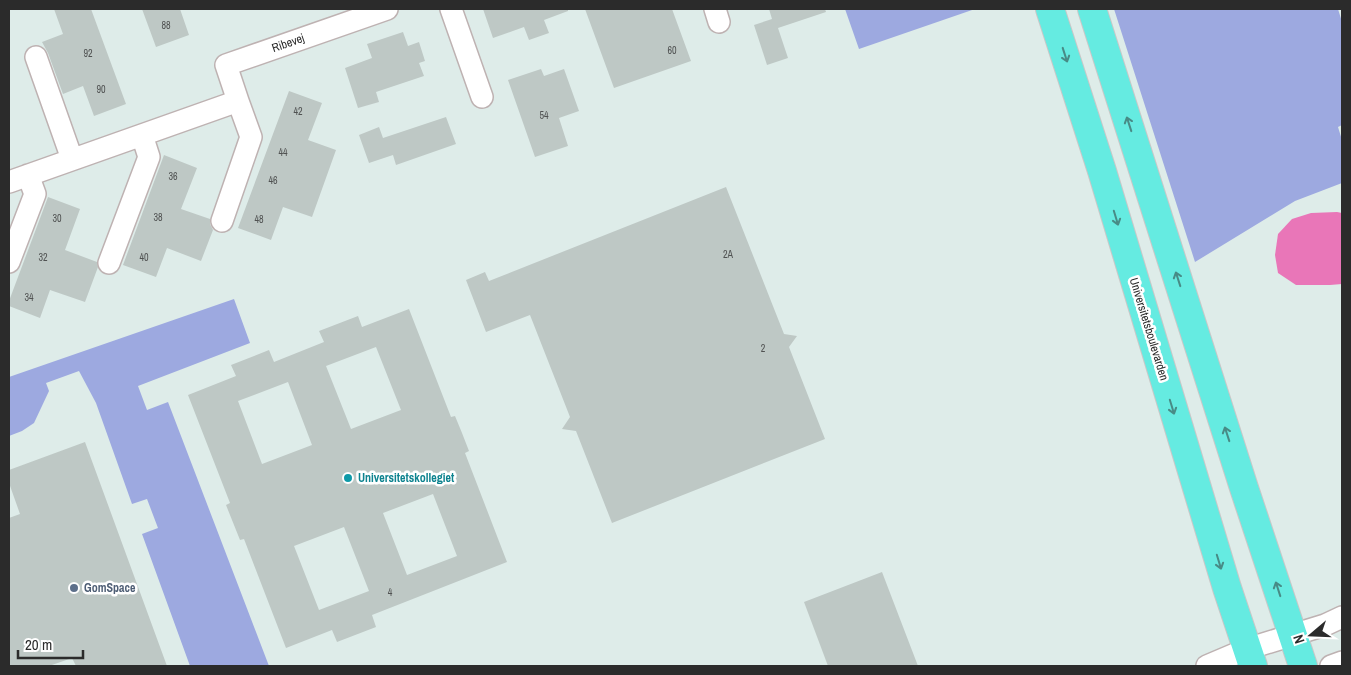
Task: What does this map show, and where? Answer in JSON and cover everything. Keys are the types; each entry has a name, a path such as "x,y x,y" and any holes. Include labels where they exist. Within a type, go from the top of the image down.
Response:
{"main road":[{"name":"Universitetsboulevarden","path":"1050,9 1102,171 1227,588 1266,648"},
{"path":"1092,9 1244,488 1266,648 1303,666"}],"street":[{"name":"Ribevej","path":"222,221 251,137 226,65 388,9"},
{"path":"451,9 482,97"},
{"path":"36,57 72,159"},
{"path":"9,262 35,194 18,179 238,101"},
{"path":"109,263 149,157 142,135"},
{"path":"1207,666 1266,648 1342,617"},
{"path":"1331,666 1342,662"}],"shaded area":[{"path":"845,9 975,9 859,49"},
{"path":"1114,9 1338,9 1342,22 1342,125 1338,127 1342,140 1342,183 1295,201 1195,262"},
{"path":"1311,213 1342,213 1342,284 1296,285 1278,273 1275,255 1278,234 1292,219"},
{"path":"234,299 250,343 138,386 147,410 168,402 269,666 190,666 142,534 158,528 147,499 132,504 96,403 79,371 46,383 49,391 34,423 22,431 9,436 9,377"}],"building":[{"path":"54,9 91,9 126,104 94,116 83,86 63,94 42,42 63,34"},
{"path":"142,9 180,9 189,35 156,47"},
{"path":"483,9 568,9 568,11 544,20 549,33 529,40 524,27 493,38"},
{"path":"585,9 672,9 691,61 614,88"},
{"path":"769,9 825,9 826,12 778,28 788,58 767,65 754,25 772,19"},
{"path":"403,32 408,46 419,42 425,61 419,63 424,76 376,92 379,102 358,108 345,68 372,58 367,44"},
{"path":"541,69 544,76 564,69 579,111 559,118 568,146 535,157 508,80"},
{"path":"289,91 322,103 308,140 336,150 312,217 283,207 271,240 238,228"},
{"path":"446,117 456,144 396,165 393,155 369,163 359,135 379,127 383,138"},
{"path":"164,155 197,168 181,209 210,219 213,230 201,261 167,248 156,277 123,265"},
{"path":"726,187 784,334 797,336 789,347 825,439 612,523 576,431 562,429 570,417 530,315 486,332 466,280 485,272 489,281"},
{"path":"48,197 80,209 65,250 97,262 98,267 85,302 50,290 40,318 9,306 9,301"},
{"name":"Universitetskollegiet","path":"409,309 451,417 455,416 469,451 465,453 507,562 372,615 376,627 337,642 332,630 286,648 244,539 240,540 226,505 230,503 188,395 236,376 231,365 269,350 274,362 324,342 319,331 358,316 362,327","holes":["376,347 401,410 351,429 326,366","288,382 312,445 262,464 238,401","433,494 457,556 407,575 383,513","344,527 369,591 319,610 294,546"]},
{"name":"GomSpace","path":"85,442 167,666 76,666 72,658 49,666 9,666 9,518 20,514 9,483 9,470"},
{"path":"882,572 918,666 828,666 804,602"}],"place":[{"name":"Universitetskollegiet","path":"348,478"},
{"name":"GomSpace","path":"74,588"}]}
